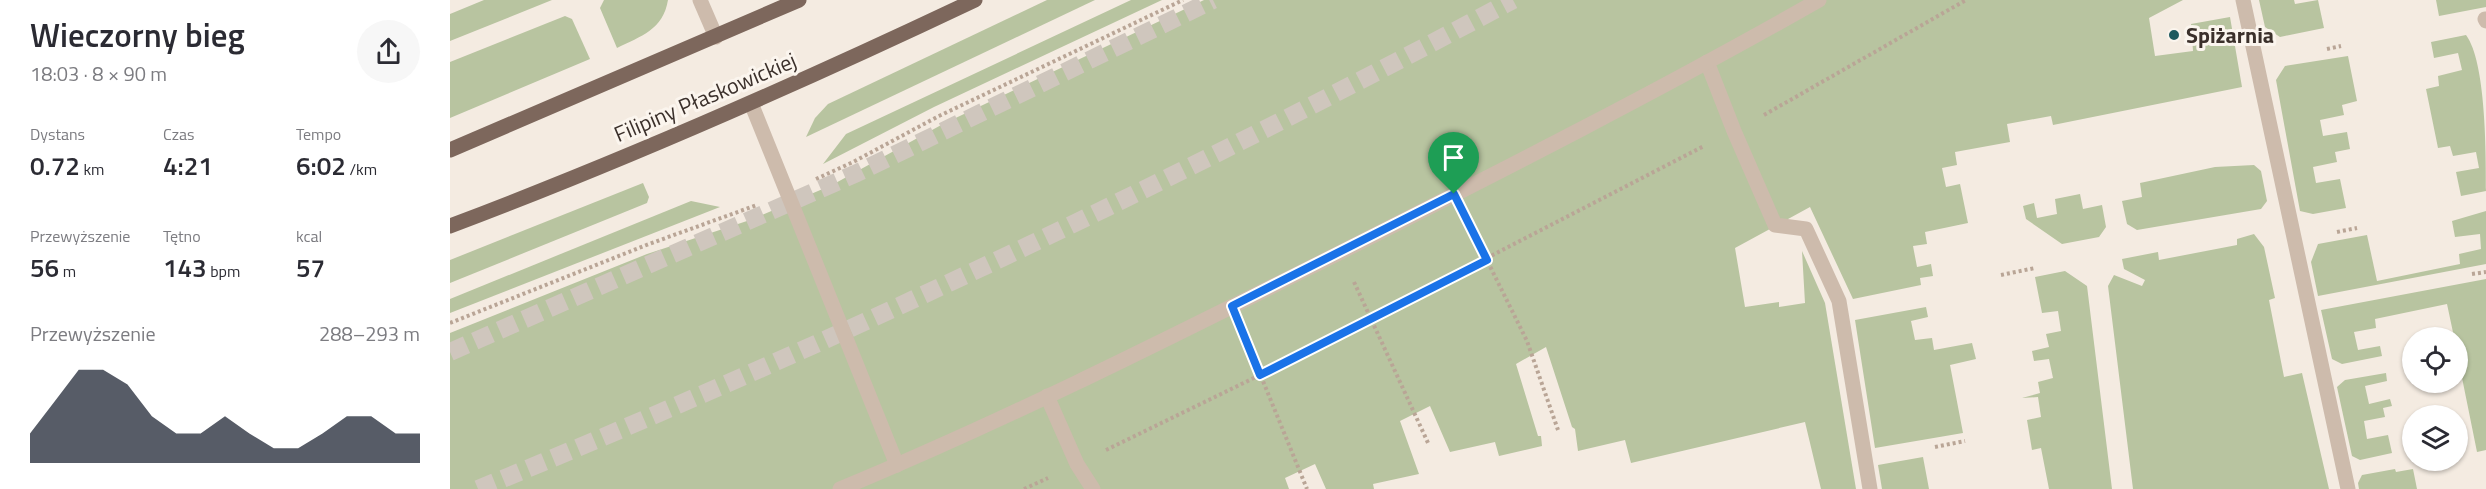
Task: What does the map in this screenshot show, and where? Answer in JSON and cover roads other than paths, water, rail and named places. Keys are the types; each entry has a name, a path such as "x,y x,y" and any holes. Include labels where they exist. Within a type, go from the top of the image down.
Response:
{"main road":[{"path":"450,150 799,0"},
{"name":"Filipiny Płaskowickiej","path":"450,226 569,180 752,103 975,0"}],"street":[{"path":"700,0 716,37"},
{"path":"840,489 1047,396 1341,252 1707,62 1819,0"},
{"path":"2243,0 2348,489"},
{"path":"1707,62 1775,225 1806,229 1839,301 1869,489"},
{"path":"752,103 897,465"},
{"path":"1047,396 1077,464 1092,489"}],"tunnel":[{"path":"450,352 857,173 1213,0"},
{"path":"478,489 741,377 1002,258 1259,132 1513,0"}],"place":[{"name":"Spiżarnia","path":"2174,35"}]}
